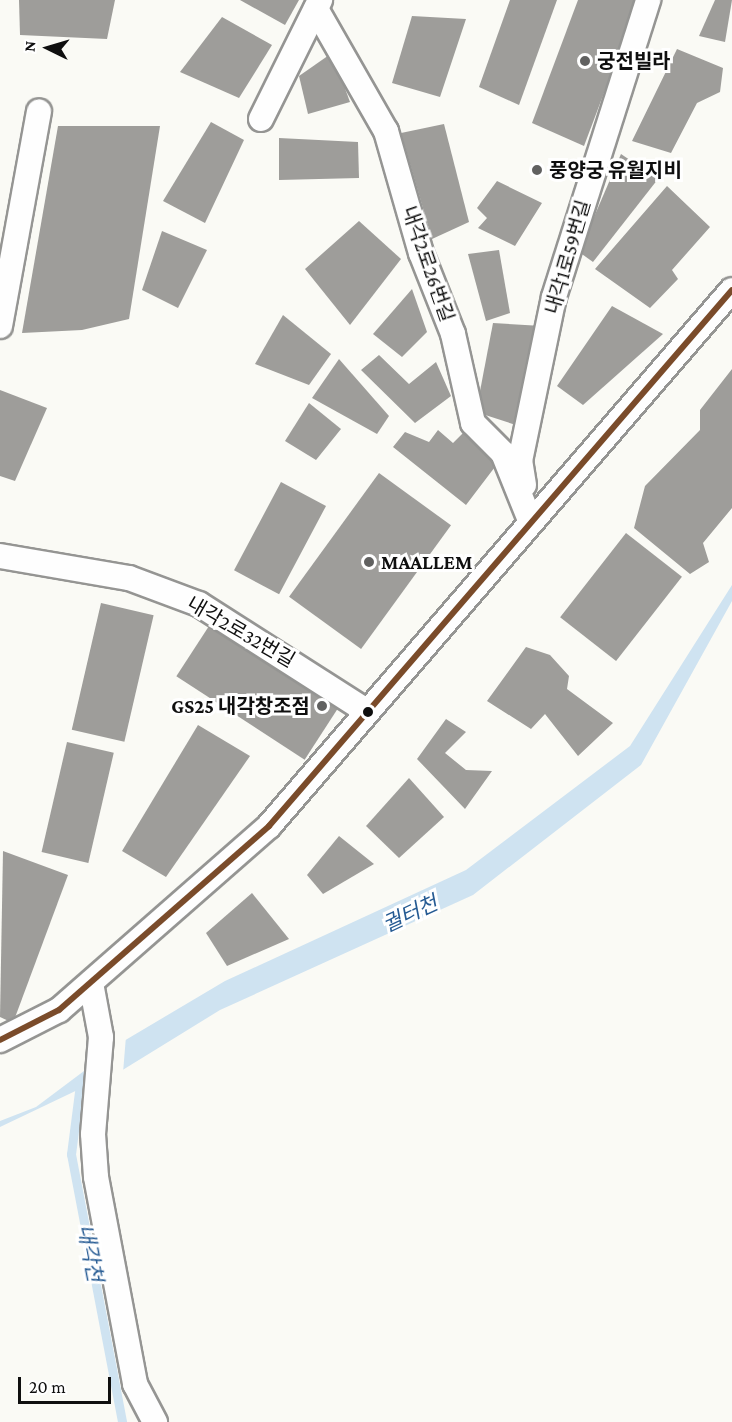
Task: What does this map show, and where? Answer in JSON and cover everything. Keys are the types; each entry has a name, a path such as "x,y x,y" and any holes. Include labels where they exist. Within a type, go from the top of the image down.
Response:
{"street":[{"name":"내각1로59번길","path":"530,520 520,460 554,297 648,0"},
{"name":"내각2로26번길","path":"318,4 386,131 421,254 453,334 473,423 503,453 530,520"},
{"path":"261,119 318,4"},
{"path":"0,326 9,206 39,112"},
{"path":"0,1040 59,1010 269,826 530,520 732,290"},
{"name":"내각2로32번길","path":"0,556 129,578 200,604 366,711"},
{"path":"90,983 101,1037 98,1107 93,1134 96,1177 135,1383 155,1422"}],"water":[{"name":"궐터천","path":"732,585 732,601 641,765 473,895 220,1010 108,1079 107,1051 225,981 466,870 630,746"},
{"path":"88,1068 88,1085 0,1127 0,1121 36,1107"}],"pier":[{"path":"126,1036 123,1073 109,1082 105,1048"}],"building":[{"path":"19,0 115,0 107,39 20,35"},
{"path":"240,0 299,0 285,25"},
{"path":"510,0 557,0 519,105 479,87"},
{"name":"궁전빌라","path":"578,0 639,0 584,146 532,123"},
{"path":"715,0 732,0 725,42 699,36"},
{"path":"412,16 466,19 440,97 392,83"},
{"path":"222,17 272,45 239,98 180,72"},
{"path":"677,49 723,68 720,92 697,103 671,153 632,141"},
{"path":"332,53 350,102 308,114 299,76"},
{"path":"211,122 244,140 205,223 163,201"},
{"path":"444,124 469,222 432,239 401,133"},
{"path":"58,126 160,126 129,319 82,330 22,333"},
{"path":"279,138 358,142 359,178 279,180"},
{"path":"621,154 658,179 593,262 579,252"},
{"path":"497,181 542,203 515,246 478,228 487,218 477,208"},
{"path":"667,186 710,227 672,270 678,279 650,308 595,269"},
{"path":"359,221 401,259 350,325 305,269"},
{"path":"162,231 207,250 178,308 142,290"},
{"path":"499,250 510,313 486,321 468,254"},
{"path":"412,289 427,332 402,357 373,334"},
{"path":"612,306 663,334 583,405 557,386"},
{"path":"283,315 331,354 309,385 255,364"},
{"path":"493,323 542,326 519,426 476,412"},
{"path":"379,355 409,384 436,362 451,396 415,423 361,370"},
{"path":"339,359 389,416 377,434 312,398"},
{"path":"732,369 732,508 703,543 709,562 690,574 634,528 645,486 700,430 700,410"},
{"path":"0,390 47,408 15,481 0,476"},
{"path":"309,403 341,429 316,460 285,441"},
{"path":"467,429 501,459 466,505 393,447 405,432 429,442 438,430 453,443"},
{"name":"MAALLEM","path":"379,473 451,525 361,649 289,597"},
{"path":"281,482 326,506 279,594 234,570"},
{"path":"626,533 682,577 616,661 560,617"},
{"path":"101,603 154,615 124,742 72,730"},
{"path":"209,626 337,709 305,760 176,676"},
{"path":"526,647 550,655 569,676 567,689 613,723 578,756 545,714 531,729 487,701"},
{"path":"446,719 466,732 445,753 466,770 492,771 465,809 417,759"},
{"path":"198,725 250,756 166,877 122,851"},
{"path":"67,742 114,753 88,863 42,852"},
{"path":"409,778 444,817 399,858 366,826"},
{"path":"339,836 374,864 323,894 307,875"},
{"path":"3,851 68,875 13,1023 0,1017"},
{"path":"252,893 289,939 227,966 206,933"}],"waterway":[{"name":"내각천","path":"80,1084 71,1154 122,1422"}],"transit line":[{"path":"0,1040 59,1010 269,826 732,290"}],"place":[{"name":"궁전빌라","path":"585,61"},
{"name":"풍양궁 유월지비","path":"537,170"},
{"name":"MAALLEM","path":"369,562"},
{"name":"GS25 내각창조점","path":"322,706"}]}
